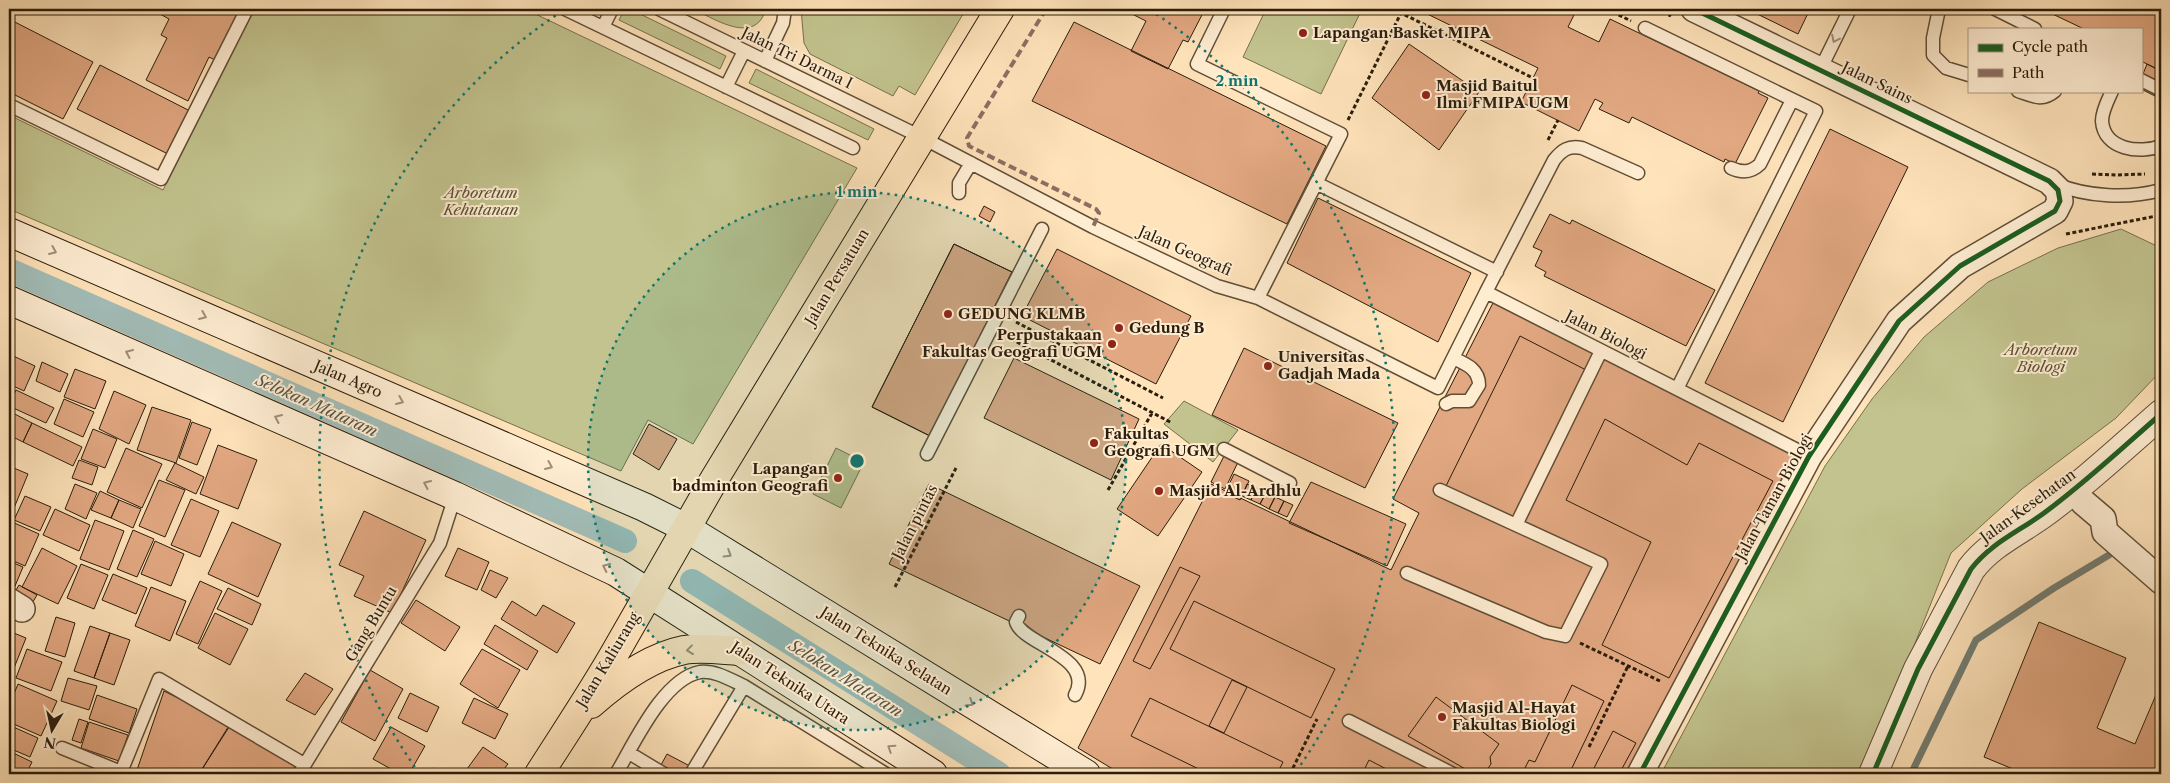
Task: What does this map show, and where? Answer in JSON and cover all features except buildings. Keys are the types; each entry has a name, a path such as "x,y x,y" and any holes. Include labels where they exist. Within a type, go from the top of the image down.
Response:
{"main road":[{"name":"Jalan Persatuan","path":"681,537 1000,9"},
{"name":"Jalan Agro","path":"9,232 635,503 681,537"},
{"path":"9,302 455,496 616,572 653,584"},
{"name":"Jalan Kesehatan","path":"1873,774 1918,669 1971,569 1990,548 2042,515 2086,504 2161,414"},
{"name":"Jalan Kesehatan","path":"1892,774 1935,670 1986,580 2007,556 2086,504 2161,435"},
{"name":"Jalan Kaliurang","path":"539,774 615,652 681,537"},
{"name":"Jalan Teknika Selatan","path":"681,537 1086,774"},
{"name":"Jalan Teknika Utara","path":"653,584 739,650 932,774"},
{"path":"572,720 604,692 624,678 641,667 669,654 701,649 739,650"}],"street":[{"name":"Jalan Sains","path":"1694,9 2049,181"},
{"path":"2049,181 2056,187 2061,198 2053,225"},
{"name":"Jalan Taman Biologi","path":"1640,774 1809,456 1904,316 1960,266 2053,225"},
{"path":"2086,504 2117,520 2122,535 2149,556 2161,581"}],"lane":[{"path":"9,105 161,179 247,9"},
{"path":"565,9 853,148"},
{"path":"602,27 612,9"},
{"name":"Jalan Tri Darma I","path":"659,9 921,137"},
{"path":"765,61 783,23 785,9"},
{"path":"1224,9 1197,64 1341,134 1258,298"},
{"path":"1820,70 1850,9"},
{"path":"1939,9 1933,38 1933,56 1946,68 1968,76"},
{"path":"1994,9 2033,28"},
{"path":"1645,28 1816,112 1677,389"},
{"path":"726,87 744,51"},
{"path":"2142,80 2161,90"},
{"path":"2021,92 2037,98 2048,98 2054,92"},
{"path":"2112,92 2102,120 2105,132 2112,140 2123,148 2137,151 2161,146"},
{"path":"1730,168 1743,172 1755,169 1760,164 1792,100"},
{"name":"Jalan Geografi","path":"921,137 1094,227 1217,286 1258,298 1438,388 1453,358"},
{"path":"1446,404 1452,401 1470,400 1479,385 1476,373 1453,358 1554,160 1562,151 1575,146 1638,173"},
{"path":"959,193 960,183 971,163"},
{"path":"2049,181 2072,189 2108,195 2134,195 2161,190"},
{"path":"1316,183 1496,272"},
{"path":"927,454 1042,229"},
{"name":"Jalan Biologi","path":"1486,292 1809,456"},
{"path":"1516,525 1601,350"},
{"path":"1224,449 1290,483"},
{"path":"1407,573 1546,632 1566,636 1601,564 1440,490"},
{"name":"Gang Buntu","path":"62,748 123,773 159,679 301,769 440,542 455,496"},
{"path":"1019,616 1016,622 1018,628 1023,633 1052,649 1069,663 1078,682 1075,695"},
{"path":"616,774 664,698 681,680 701,672 718,674 744,686 886,774"},
{"path":"691,774 744,686"},
{"path":"1349,721 1453,774"},
{"path":"629,753 664,774"}],"path":[{"path":"1396,9 1533,78"},
{"path":"1607,9 1645,28"},
{"path":"1341,134 1401,13"},
{"path":"2088,174 2148,174"},
{"path":"2053,225 2161,215"},
{"path":"1016,322 1162,398"},
{"path":"1011,339 1172,423"},
{"path":"1108,490 1152,413"},
{"path":"1566,636 1683,692"},
{"path":"1589,747 1628,666"},
{"path":"1290,774 1316,719"}],"green space":[{"name":"Arboretum Kehutanan","path":"254,9 525,9 857,168 693,444 648,420 621,471 9,209 9,115 163,190"},
{"path":"625,9 630,9 726,56 720,69 619,20"},
{"path":"693,9 766,9 761,20 753,26 744,28 723,23"},
{"path":"801,9 966,9 915,95 899,86 893,96 810,54 804,43"},
{"name":"Lapangan Basket MIPA","path":"1266,9 1362,9 1321,94 1243,57"},
{"path":"756,69 874,129 868,140 749,83"},
{"name":"Arboretum Biologi","path":"2121,229 2161,248 2161,371 2116,418 2022,489 1951,553 1863,774 1661,774 1825,466 1872,399 1924,337 1988,282 2058,248"},
{"path":"1184,401 1238,430 1213,462 1164,424"},
{"name":"Lapangan badminton Geografi","path":"836,448 864,462 841,508 813,494"}],"waterway":[{"name":"Selokan Mataram","path":"9,270 625,541"},
{"path":"1911,774 1976,640 2054,588 2109,555"},
{"name":"Selokan Mataram","path":"692,581 999,774"}],"marked path":[{"path":"1046,9 967,138 969,146 1096,209 1099,213 1093,227"}],"cycle path":[{"path":"1640,774 1809,456 1899,321 1960,266 2055,211 2060,201 2058,190 2049,181 1694,9"},
{"path":"1873,774 1918,669 1971,569 1996,545 2044,513 2074,490 2161,414"}],"place":[{"name":"Lapangan Basket MIPA","path":"1303,33"},
{"name":"Masjid Baitul Ilmi FMIPA UGM","path":"1426,95"},
{"name":"GEDUNG KLMB","path":"948,314"},
{"name":"Gedung B","path":"1119,328"},
{"name":"Perpustakaan Fakultas Geografi UGM","path":"1112,344"},
{"name":"Universitas Gadjah Mada","path":"1268,366"},
{"name":"Fakultas Geografi UGM","path":"1094,443"},
{"name":"Lapangan badminton Geografi","path":"838,478"},
{"name":"Masjid Al-Ardhlu","path":"1159,491"},
{"name":"Masjid Al-Hayat Fakultas Biologi","path":"1442,717"}]}
